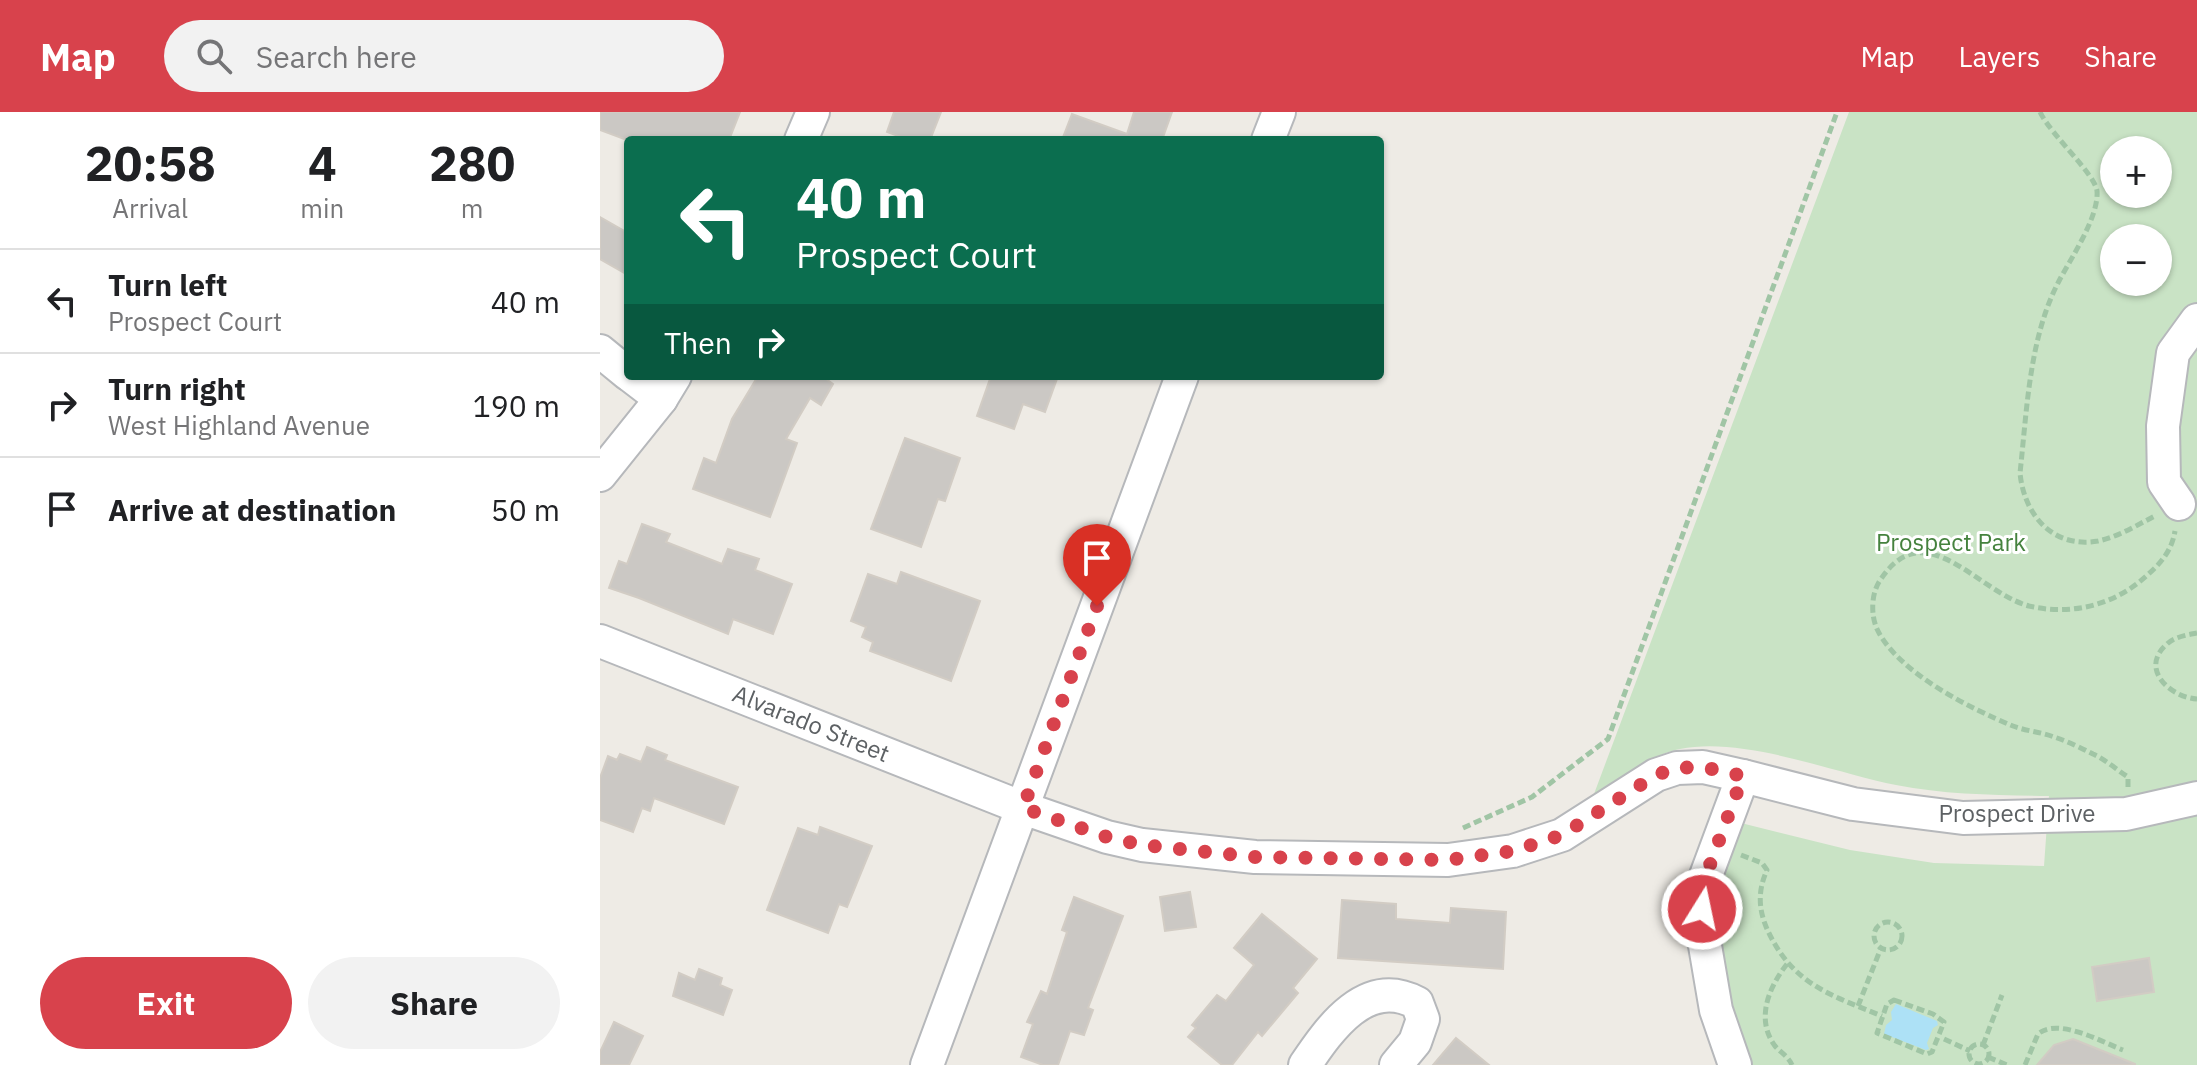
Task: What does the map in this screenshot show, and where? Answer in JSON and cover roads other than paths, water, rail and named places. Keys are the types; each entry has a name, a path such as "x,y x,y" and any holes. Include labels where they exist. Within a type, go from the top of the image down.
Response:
{"street":[{"path":"803,136 813,112"},
{"path":"1270,136 1279,112"},
{"path":"2179,504 2164,482 2163,426 2173,353 2197,320"},
{"path":"600,351 624,370"},
{"path":"600,475 668,388 645,380"},
{"path":"927,1065 1181,380"},
{"name":"Alvarado Street","path":"600,641 1023,808 1107,837 1142,845 1255,857 1448,860 1513,851 1562,835 1656,775 1677,768 1703,767 1743,776"},
{"path":"1735,1065 1716,1010 1702,928 1701,889 1743,776"},
{"name":"Prospect Drive","path":"1743,776 1853,804 1963,818 2126,814 2197,798"},
{"path":"1305,1065 1335,1023 1357,1005 1382,996 1401,995 1417,1003 1423,1019 1415,1042 1396,1065"}],"water":[{"path":"1896,1004 1937,1021 1938,1025 1933,1028 1927,1043 1929,1049 1884,1034"}],"park label":[{"name":"Prospect Park","path":"1951,543"}]}
